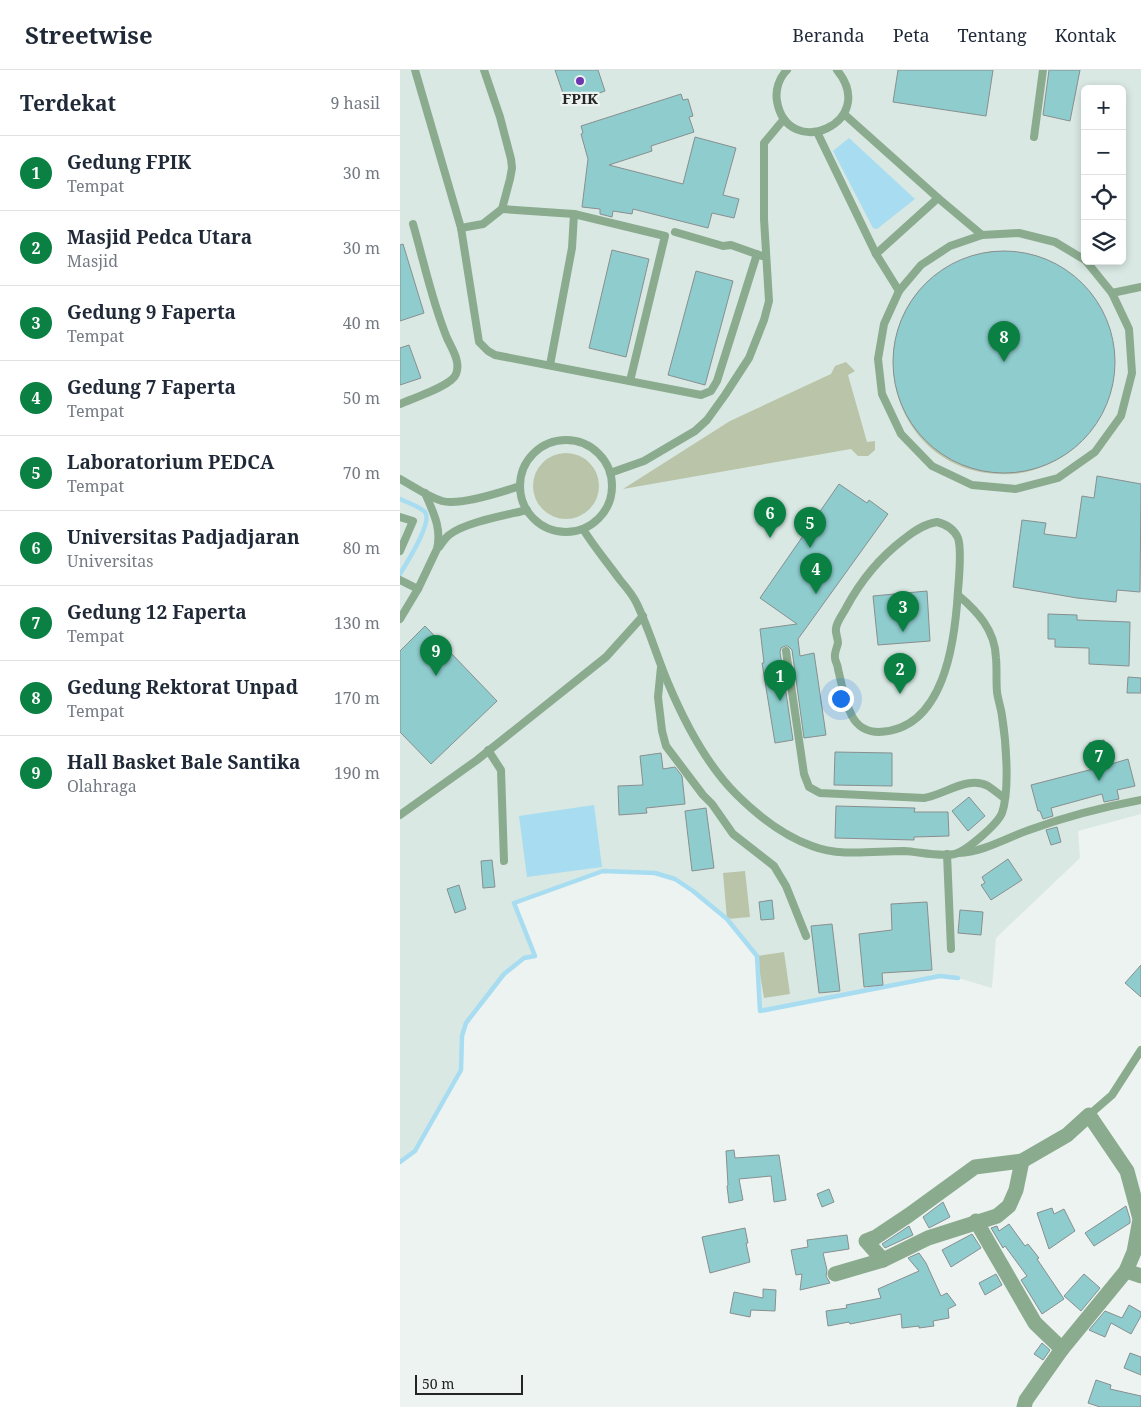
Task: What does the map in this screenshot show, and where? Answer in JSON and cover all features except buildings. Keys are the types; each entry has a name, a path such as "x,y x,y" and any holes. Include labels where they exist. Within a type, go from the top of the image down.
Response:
{"street":[{"path":"883,1260 866,1241 909,1215 975,1167 1022,1162 1066,1135 1089,1115 1127,1171 1140,1219 1134,1252 1126,1271 1062,1349 1026,1400 1024,1407"},
{"path":"836,1274 883,1260 928,1238 976,1221 997,1216 1010,1206 1016,1190 1022,1162"},
{"path":"976,1221 1035,1323 1062,1349"},
{"path":"1126,1271 1141,1276"}],"lane":[{"path":"416,70 461,228 479,342 495,355 701,395 710,391 717,381 757,254"},
{"path":"461,228 483,224 502,209 510,179 511,159 500,117 484,70"},
{"path":"784,71 778,84 776,96 778,108 784,119 793,128 805,132 817,132 833,126 844,114 848,96 847,86 837,70"},
{"path":"1034,137 1043,70"},
{"path":"844,114 982,235"},
{"path":"610,473 644,461 695,431 707,420 737,379 749,358 768,309 764,219 764,143 784,119"},
{"path":"817,132 876,254 899,291"},
{"path":"876,254 938,198"},
{"path":"502,209 574,214 665,236 630,381"},
{"path":"550,365 572,248 574,214"},
{"path":"400,404 452,382 457,373 458,362 435,302 413,224"},
{"path":"675,232 723,246 731,245 767,258"},
{"path":"1081,258 1055,242 1019,233 982,235 950,246 921,265 899,291 884,324 878,359 882,394 901,434 932,466 972,485 1016,489 1058,478 1095,452 1121,416 1132,374 1129,329 1112,293 1088,265"},
{"path":"1112,293 1141,287"},
{"path":"569,439 592,447 605,461 610,473 612,490 610,500 600,518 583,529 566,532 554,530 534,520 523,503 520,486 524,466 530,456 541,447 558,440 569,439"},
{"path":"400,479 440,501 449,502 501,492 520,486"},
{"path":"426,493 439,529 437,549"},
{"path":"400,619 437,549 449,535 479,523 527,510"},
{"path":"400,516 413,521 400,551"},
{"path":"957,853 989,831 1002,814 1006,780 1005,746 997,691 996,656 993,640 989,629 976,611 958,595 958,539 952,530 937,522 930,523 890,550 863,580 836,628 838,643 835,657 848,708 854,721 862,728 871,731 880,732 902,727 916,718 927,706 940,686 953,644 958,595"},
{"path":"583,529 636,601 682,714 719,774 736,794 756,812 806,844 829,850 855,852 968,853 1028,830 1070,817 1141,800"},
{"path":"401,580 418,588"},
{"path":"400,815 477,760 606,657 643,616"},
{"path":"786,651 804,774 809,787 820,793 924,798 935,796 960,785 975,782 988,786 1004,798"},
{"path":"661,665 658,697 662,731 666,746 712,804 732,834 774,866 786,886 806,936"},
{"path":"488,750 501,770 504,861"},
{"path":"947,854 951,949"},
{"path":"1089,1115 1112,1095 1141,1050"}],"shaded area":[{"path":"400,70 1141,70 1141,814 1078,831 1080,858 996,938 992,988 958,978 940,976 760,1011 757,956 727,919 675,879 655,873 603,871 514,903 535,956 524,959 504,974 466,1023 462,1036 461,1070 415,1151 400,1162"}],"green space":[{"path":"992,251 1027,254 1048,260 1074,276 1094,297 1107,322 1114,348 1114,376 1107,403 1093,428 1072,450 1059,459 1037,469 1013,474 966,468 930,447 905,415 894,376 896,336 912,299 944,269","holes":["1003,284 1017,284 1030,287 1042,293 1063,310 1078,333 1082,346 1069,349 1068,359 1073,363 1084,364 1083,374 1046,366 1040,344 1035,335 1028,329 1009,323 986,324 973,302 986,298 991,301 998,301 1002,297","966,306 980,328 971,336 965,346 961,357 960,369 935,375 934,364 924,365 928,340 939,318 948,324","1045,376 1081,384 1076,400 1068,413 1058,424 1045,432 1031,439 1016,442 984,442 985,428 983,425 977,421 967,423 957,415 942,395 937,383 962,377 972,394 980,400 998,407 1017,405 1030,399 1038,390"]},
{"path":"846,362 855,371 848,375 867,442 875,441 875,450 868,456 858,456 851,449 623,489 730,421 831,374 835,366"},
{"path":"566,453 579,456 589,463 596,473 599,486 596,499 589,509 579,516 566,519 553,516 543,509 536,499 533,486 536,473 543,463 553,456"},
{"path":"745,871 750,917 727,919 723,873"},
{"path":"784,952 790,994 764,998 757,956"}],"water":[{"path":"849,138 915,199 877,229 873,228 833,151"},
{"path":"594,805 602,867 527,877 519,816"}],"waterway":[{"path":"400,499 423,510 426,517 418,543 400,574"},
{"path":"400,1162 415,1151 461,1070 462,1036 466,1023 504,974 524,958 535,956 514,903 603,871 655,873 675,879 727,919 757,956 760,1011 940,976 958,978"}],"place":[{"name":"FPIK","path":"580,81"},
{"name":"Gedung Rektorat Unpad","path":"1004,362"},
{"name":"Universitas Padjadjaran","path":"770,538"},
{"name":"Laboratorium PEDCA","path":"810,548"},
{"name":"Gedung 7 Faperta","path":"816,594"},
{"name":"Gedung 9 Faperta","path":"903,632"},
{"name":"Hall Basket Bale Santika","path":"436,676"},
{"name":"Masjid Pedca Utara","path":"900,694"},
{"name":"Gedung FPIK","path":"780,701"},
{"name":"Gedung 12 Faperta","path":"1099,781"}]}
